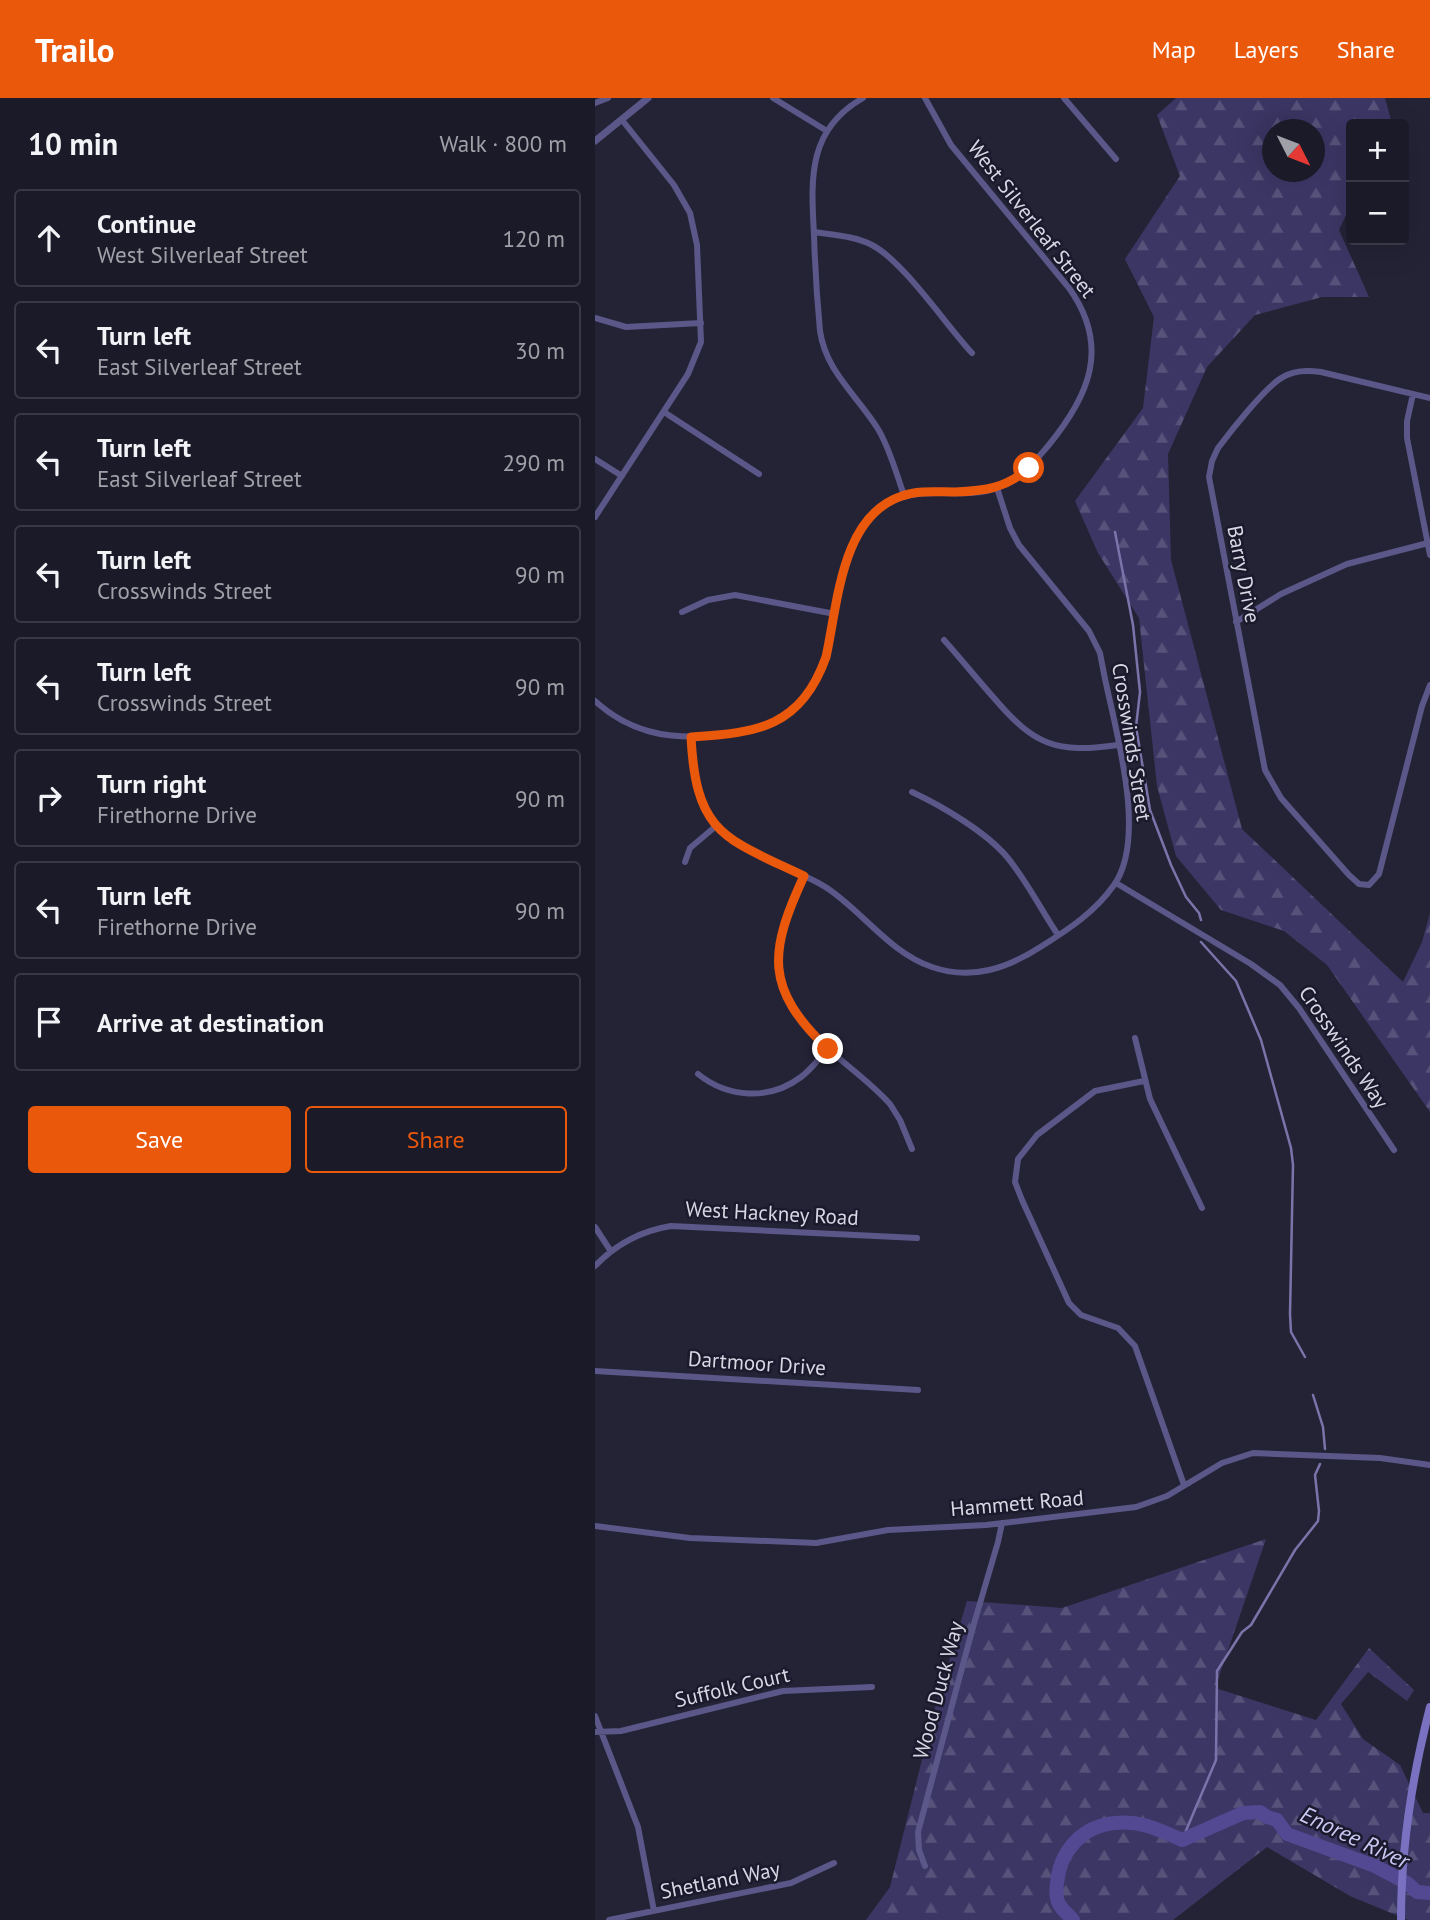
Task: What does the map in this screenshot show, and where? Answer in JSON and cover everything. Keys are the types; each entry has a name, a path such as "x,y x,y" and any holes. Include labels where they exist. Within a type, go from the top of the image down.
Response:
{"main road":[{"path":"1401,1920 1406,1825 1420,1744 1430,1707"}],"street":[{"path":"595,103 608,98"},
{"path":"595,141 647,98"},
{"path":"773,98 827,131"},
{"path":"595,701 617,719 637,729 663,736 691,737 752,731 774,722 793,709 809,692 820,674 847,557 856,535 873,514 904,495 890,453 879,431 824,354 820,331 812,175 827,131 851,106 863,98"},
{"name":"West Silverleaf Street","path":"904,495 997,488 1029,468 1078,404 1090,372 1092,349 1085,314 1069,289 967,166 943,133 925,98"},
{"path":"1064,98 1116,159"},
{"path":"595,517 693,367 699,351 701,323 697,245 690,213 674,185 622,120"},
{"path":"814,232 862,241 880,250 901,270 972,353"},
{"path":"595,318 626,327 701,323"},
{"name":"Barry Drive","path":"1430,398 1321,372 1288,374 1275,382 1218,448 1210,466 1210,489 1265,770 1275,790 1359,884 1368,886 1376,879 1383,865 1422,706 1430,685"},
{"path":"1412,394 1407,438 1430,555"},
{"path":"664,412 759,474"},
{"path":"595,458 622,476"},
{"name":"Crosswinds Street","path":"691,737 698,794 705,811 716,826 737,843 838,896 906,954 923,964 942,970 971,973 998,968 1023,958 1090,913 1116,883 1125,859 1131,823 1104,674 1096,642 1079,617 1019,545 1010,528 997,488"},
{"path":"1236,622 1300,584 1347,564 1427,543"},
{"path":"682,612 708,600 735,595 835,614"},
{"path":"944,640 1012,719 1032,735 1051,744 1070,748 1090,749 1118,745"},
{"path":"912,792 972,827 997,846 1016,870 1058,935"},
{"path":"685,862 691,848 716,826"},
{"path":"804,876 781,929 778,949 784,989 794,1012 806,1028 890,1104 912,1149"},
{"name":"Crosswinds Way","path":"1116,883 1251,964 1280,985 1299,1008 1394,1150"},
{"path":"1136,1038 1150,1100 1202,1208"},
{"path":"698,1074 711,1084 730,1091 745,1094 766,1093 799,1079 828,1049"},
{"path":"1144,1081 1095,1091 1062,1114 1037,1135 1018,1159 1015,1182 1069,1303 1081,1315 1118,1328 1135,1346 1184,1485"},
{"name":"West Hackney Road","path":"595,1266 610,1250 648,1231 680,1226 917,1238"},
{"path":"595,1227 610,1250"},
{"name":"Dartmoor Drive","path":"595,1371 918,1390"},
{"name":"Hammett Road","path":"595,1526 689,1538 807,1544 889,1530 1002,1523 1136,1507 1167,1496 1222,1463 1239,1456 1261,1452 1380,1458 1430,1465"},
{"name":"Wood Duck Way","path":"925,1866 919,1850 918,1832 1002,1523"},
{"name":"Suffolk Court","path":"598,1732 621,1731 783,1691 872,1687"},
{"path":"595,1716 598,1732 638,1827 654,1911"},
{"name":"Shetland Way","path":"609,1920 791,1883 834,1863"}],"green space":[{"path":"1176,98 1385,98 1391,119 1346,119 1346,215 1339,230 1369,297 1322,297 1255,315 1207,367 1168,454 1171,560 1242,829 1403,982 1422,942 1430,913 1430,1112 1327,965 1284,931 1221,910 1176,856 1157,786 1139,618 1098,553 1075,501 1143,408 1154,317 1125,259 1180,176 1157,115"},
{"path":"1266,1539 1215,1688 1316,1720 1369,1648 1414,1690 1407,1701 1368,1672 1341,1704 1363,1739 1400,1765 1423,1813 1430,1813 1430,1920 1408,1920 1350,1896 1267,1847 1173,1920 866,1920 890,1887 935,1708 967,1601 1062,1608"}],"waterway":[{"path":"1115,532 1133,625 1140,692 1136,727 1150,810 1171,865 1186,897 1199,913 1201,920"},
{"path":"1201,942 1236,981 1261,1040 1291,1148 1291,1332 1305,1357"},
{"path":"1313,1395 1323,1427 1325,1449"},
{"path":"1182,1840 1216,1760 1217,1671 1242,1632 1251,1625 1295,1550 1318,1521 1315,1475 1320,1464"},
{"name":"Enoree River","path":"1073,1920 1058,1902 1057,1894 1059,1871 1068,1851 1092,1829 1124,1822 1150,1827 1182,1840 1243,1813 1260,1812 1277,1820 1287,1834 1375,1866 1407,1883 1417,1892 1430,1893"}],"route":[{"path":"828,1049 794,1012 784,989 779,967 781,929 804,876 737,843 716,826 705,811 698,794 691,737 741,734 763,728 785,715 809,692 826,657 847,557 856,535 873,514 904,495 997,488 1029,468"}]}
